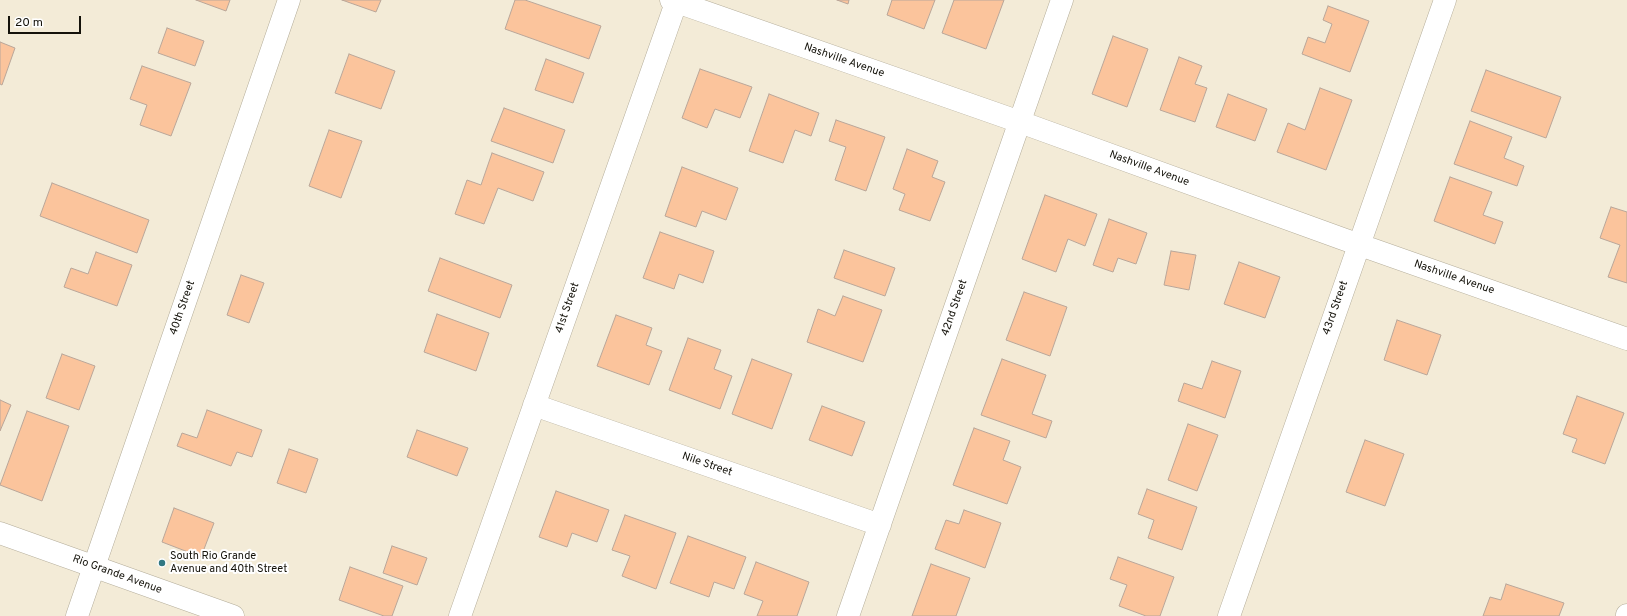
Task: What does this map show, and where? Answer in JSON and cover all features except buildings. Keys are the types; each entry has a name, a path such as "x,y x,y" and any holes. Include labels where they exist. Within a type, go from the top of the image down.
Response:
{"street":[{"name":"40th Street","path":"77,616 289,0"},
{"name":"42nd Street","path":"848,616 1062,0"},
{"name":"43rd Street","path":"1229,616 1358,244 1445,0"},
{"name":"Nashville Avenue","path":"675,1 1020,122 1627,339"},
{"name":"41st Street","path":"460,616 675,1"},
{"name":"Nile Street","path":"534,405 880,525"},
{"name":"Rio Grande Avenue","path":"0,533 233,616"}],"place":[{"name":"South Rio Grande Avenue and 40th Street","path":"162,563"}]}
